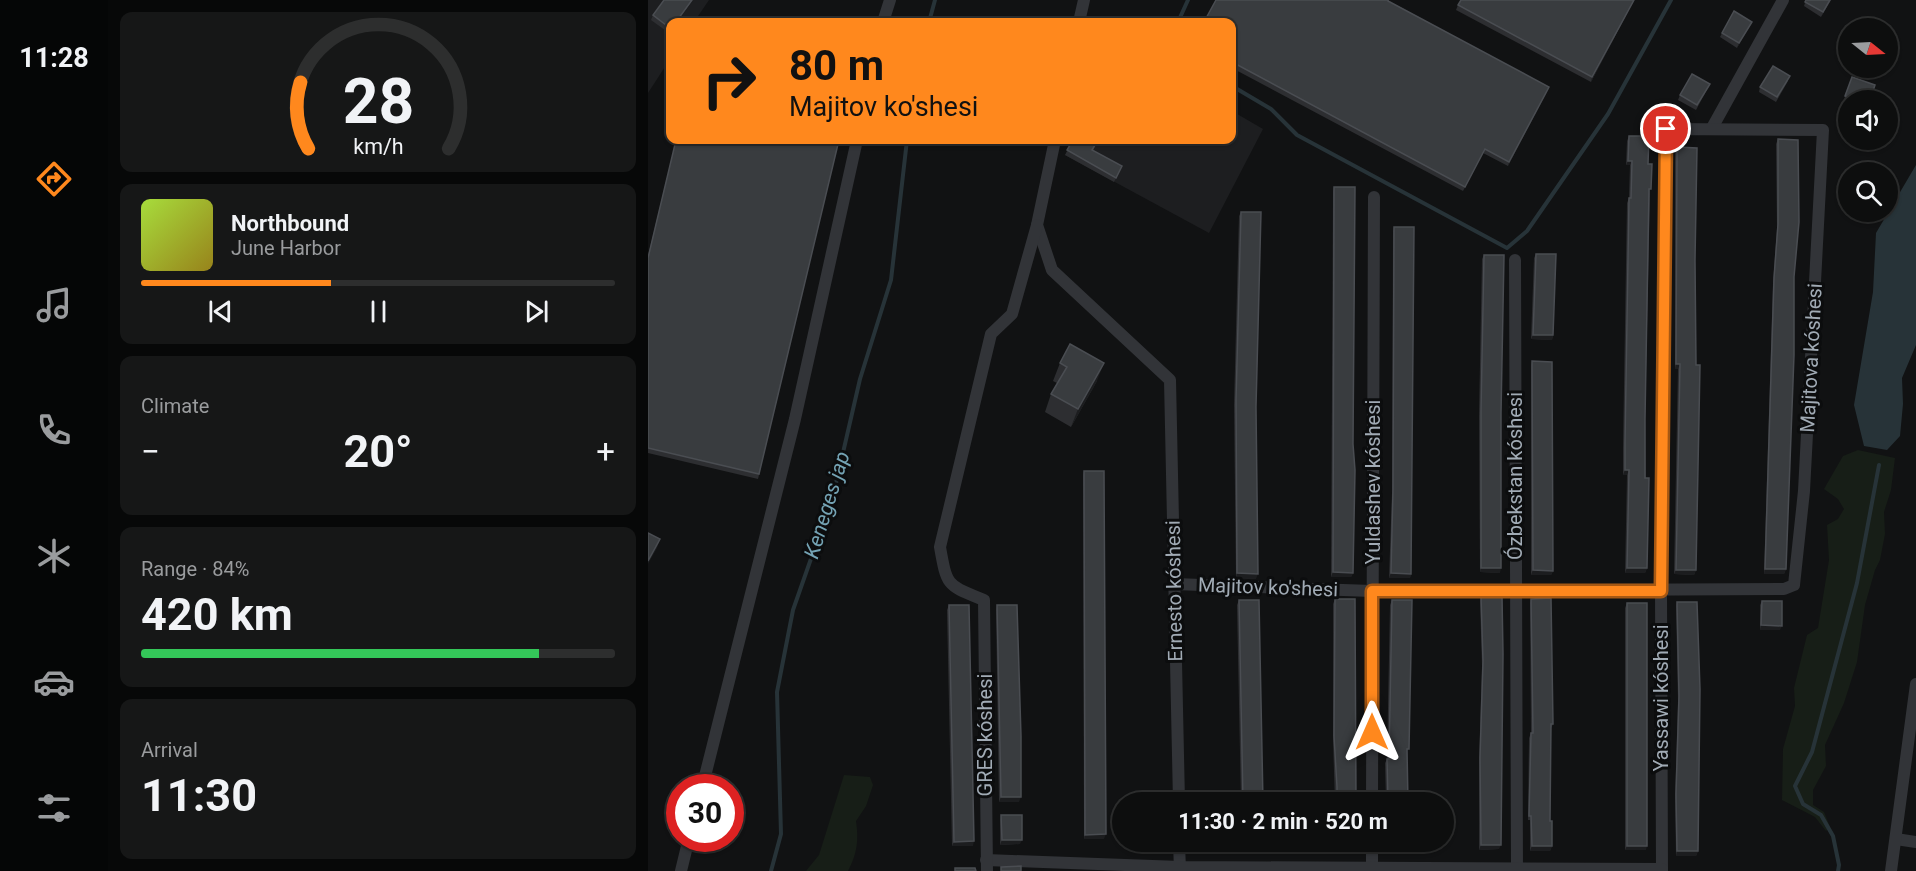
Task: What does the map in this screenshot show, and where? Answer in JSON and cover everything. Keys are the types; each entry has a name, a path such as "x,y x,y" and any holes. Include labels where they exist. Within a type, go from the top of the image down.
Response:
{"street":[{"path":"884,18 890,0"},
{"path":"1080,18 1084,0"},
{"path":"1712,128 1783,0"},
{"name":"Yassawi kóshesi","path":"1662,870 1661,591 1666,129 1712,128"},
{"name":"Majitova kóshesi","path":"1712,128 1823,130 1804,491 1794,585"},
{"path":"706,774 795,419 856,144"},
{"path":"1037,225 1054,144"},
{"name":"Yuldashev kóshesi","path":"1372,792 1374,197"},
{"name":"Ernesto kóshesi","path":"1037,225 1052,270 1170,380 1179,792"},
{"name":"GRES kóshesi","path":"987,866 984,600 957,589 946,578 940,547 992,334 1012,314 1037,225"},
{"name":"Ózbekstan kóshesi","path":"1515,260 1517,870"},
{"name":"Majitov ko'shesi","path":"1174,584 1372,591 1661,591 1784,589 1794,585"},
{"path":"1891,871 1916,684"},
{"path":"1896,839 1916,842"},
{"path":"681,871 686,852"},
{"path":"1179,852 1180,869"},
{"path":"1372,852 1372,870"},
{"path":"987,866 1180,869 1662,870"}],"shaded area":[{"path":"648,0 709,0 697,18 666,18 666,65 648,93"},
{"path":"1236,113 1263,129 1209,233 1065,155 1072,144 1236,144"},
{"path":"1916,165 1916,345 1902,378 1903,404 1900,436 1887,450 1864,446 1854,405 1873,292 1876,233 1882,222 1898,222 1898,196"},
{"path":"1858,450 1895,458 1891,490 1884,512 1885,534 1880,560 1865,605 1857,662 1844,703 1825,745 1826,766 1813,790 1813,805 1824,812 1830,827 1826,831 1815,817 1782,800 1783,749 1795,706 1794,688 1807,635 1818,628 1829,560 1827,525 1838,519 1844,509 1838,499 1824,489 1843,456"},
{"path":"844,775 870,777 873,785 866,806 856,821 857,841 853,859 848,871 806,871 819,855"}],"building":[{"path":"664,0 692,0 679,18 666,18 666,25 653,15"},
{"path":"1216,0 1388,0 1549,87 1509,162 1485,149 1465,187 1236,64 1236,18 1206,18"},
{"path":"1461,0 1634,0 1592,77 1458,5"},
{"path":"1806,0 1830,0 1823,12 1805,2"},
{"path":"1734,11 1752,22 1739,43 1722,33"},
{"path":"1773,66 1790,76 1777,97 1760,87"},
{"path":"1692,74 1710,84 1697,105 1680,95"},
{"path":"1852,78 1875,85 1873,90 1847,90"},
{"path":"1629,136 1649,136 1648,164 1652,164 1651,189 1649,189 1645,419 1645,478 1649,478 1647,568 1627,568 1629,470 1625,470 1625,443 1629,198 1631,198 1632,161 1628,161"},
{"path":"1778,139 1798,140 1799,222 1794,277 1794,355 1786,569 1765,569 1774,278 1778,224"},
{"path":"675,144 838,144 759,474 648,448 648,258"},
{"path":"1071,144 1096,144 1092,150 1122,166 1116,178 1067,150"},
{"path":"1677,147 1697,148 1696,365 1700,365 1696,570 1676,570 1680,364 1676,364"},
{"path":"1334,187 1355,187 1353,573 1333,572"},
{"path":"1241,212 1261,212 1256,407 1258,574 1237,573 1236,400"},
{"path":"1394,227 1414,227 1411,574 1391,573"},
{"path":"1536,254 1556,254 1553,335 1533,335"},
{"path":"1484,255 1504,255 1501,568 1481,568"},
{"path":"1070,344 1104,363 1078,409 1051,394 1067,367 1060,363"},
{"path":"1532,361 1552,362 1553,571 1533,570"},
{"path":"1084,471 1104,471 1106,834 1085,835"},
{"path":"648,533 660,539 648,561"},
{"path":"1481,596 1502,596 1501,845 1481,845 1480,758 1483,661"},
{"path":"1551,598 1553,724 1551,724 1550,821 1552,821 1552,846 1532,846 1531,816 1529,816 1531,733 1533,733 1531,599"},
{"path":"1335,599 1355,599 1356,792 1337,792 1334,736"},
{"path":"1239,600 1259,600 1263,792 1243,792"},
{"path":"1392,600 1412,600 1408,792 1388,792 1387,759 1389,759"},
{"path":"1762,601 1782,601 1782,626 1761,625"},
{"path":"1677,602 1697,602 1700,689 1698,851 1677,851 1679,696"},
{"path":"1627,603 1647,603 1647,846 1627,846"},
{"path":"949,605 969,605 974,841 954,842"},
{"path":"997,605 1017,605 1021,797 1001,797"},
{"path":"1001,815 1022,815 1022,840 1002,840"},
{"path":"1021,866 1021,871 1001,871 1001,867"},
{"path":"955,868 975,868 976,871 955,871"}],"waterway":[{"name":"Keneges jap","path":"930,18 935,0"},
{"path":"1180,18 1188,0"},
{"path":"1236,88 1271,109 1297,135 1507,248 1527,231 1608,114 1671,0"},
{"name":"Keneges jap","path":"771,871 781,834 777,692 793,610 833,496 860,379 891,280 907,144"},
{"path":"1838,871 1839,865 1833,836 1821,815 1803,804 1795,786 1812,752 1857,583 1879,465"}],"route":[{"path":"1372,732 1372,591 1661,591 1666,129"}]}
